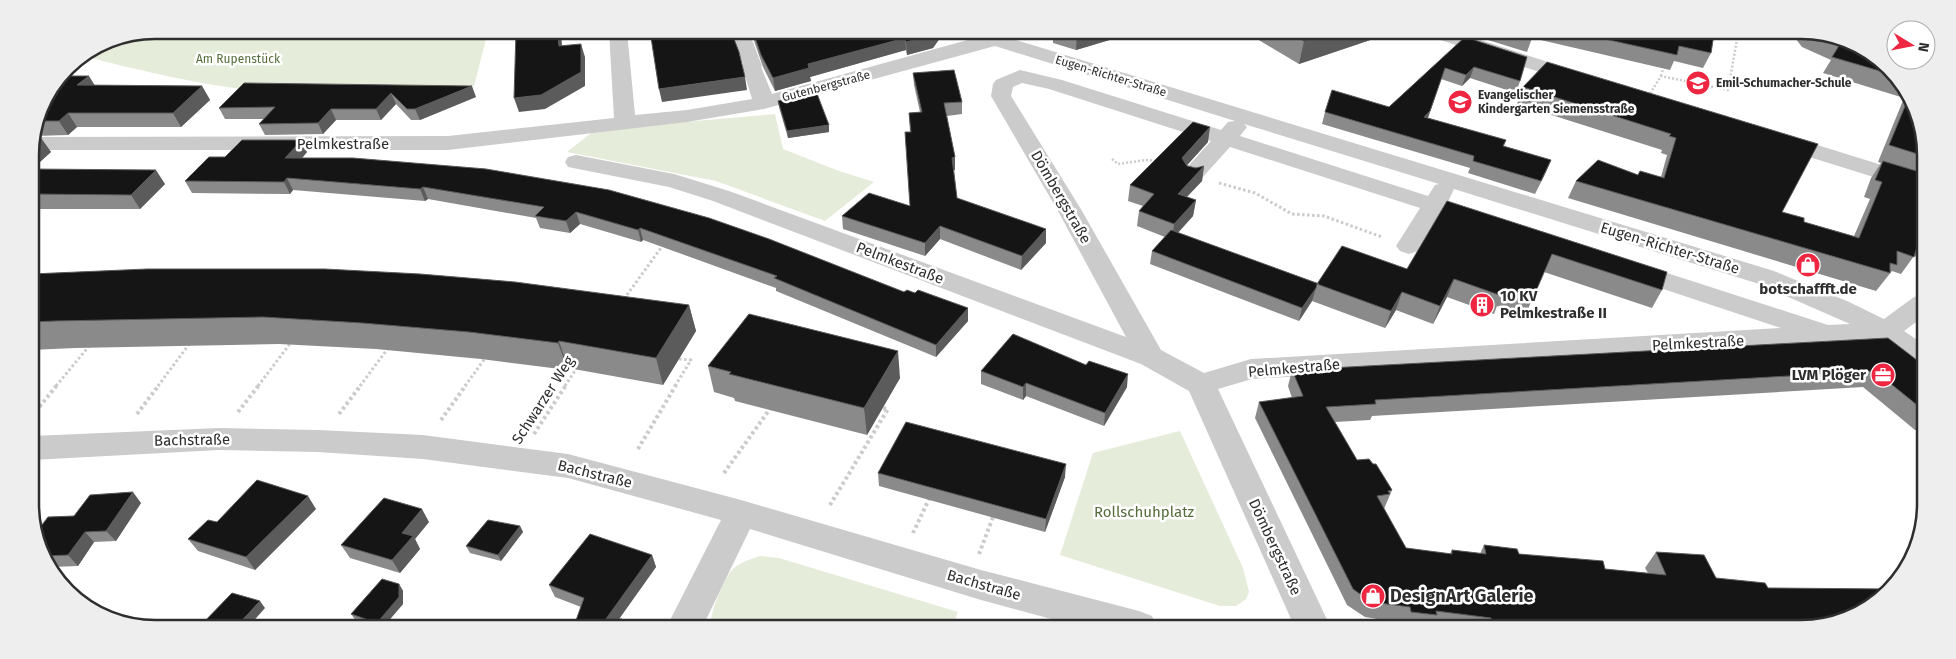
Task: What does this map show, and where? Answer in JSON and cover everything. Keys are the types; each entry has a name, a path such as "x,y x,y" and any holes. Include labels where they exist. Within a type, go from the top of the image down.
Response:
{"street":[{"path":"619,39 625,123"},
{"path":"742,39 764,103"},
{"name":"Gutenbergstraße","path":"625,123 687,116 764,103 977,39"},
{"name":"Eugen-Richter-Straße","path":"996,39 1245,118 1766,278 1838,307 1886,331 1917,355"},
{"path":"1457,39 1594,82"},
{"name":"Dömbergstraße","path":"1055,84 1020,76 1003,84 1001,96 1070,211 1151,357"},
{"name":"Eugen-Richter-Straße","path":"1055,84 1500,227"},
{"path":"1194,174 1245,118"},
{"name":"Pelmkestraße","path":"39,144 448,143 625,123"},
{"path":"1760,134 1917,183"},
{"name":"Pelmkestraße","path":"576,162 674,181 721,196 1151,357 1201,384 1251,369 1886,331"},
{"path":"1409,246 1448,181"},
{"path":"1605,261 1832,335"},
{"path":"1886,331 1917,308"},
{"name":"Dömbergstraße","path":"1201,384 1308,620"},
{"name":"Bachstraße","path":"39,448 219,439 318,441 423,447 519,458 568,466 742,513 981,585 1113,620"},
{"path":"688,620 742,513"}],"path":[{"path":"1661,76 1728,90 1737,39"},
{"path":"1646,99 1661,76 1663,69"},
{"path":"1112,159 1118,164 1152,160 1255,193 1292,214 1310,214 1335,219 1409,246"},
{"path":"623,302 669,239"},
{"path":"236,415 298,333"},
{"path":"132,420 196,336"},
{"path":"337,416 394,341"},
{"path":"39,407 91,343"},
{"path":"441,420 490,350"},
{"path":"638,449 691,360 679,359"},
{"name":"Schwarzer Weg","path":"519,458 582,362"},
{"path":"724,473 776,399"},
{"path":"830,504 888,409 882,408"},
{"path":"914,530 929,499"},
{"path":"981,549 993,517"}],"green space":[{"name":"Am Rupenstück","path":"155,39 486,39 474,86 252,90 146,71 90,58 125,43"},
{"path":"775,114 783,149 839,171 874,182 825,221 716,181 567,152 595,130"},
{"name":"Rollschuhplatz","path":"1180,431 1243,568 1249,592 1246,599 1236,606 1220,606 1060,555 1093,453"},
{"path":"760,556 779,558 958,612 955,620 711,620 724,582 732,570"}],"building":[{"path":"516,39 559,39 559,46 581,44 581,72 541,95 514,98"},
{"path":"651,39 734,39 745,77 659,89"},
{"path":"755,39 901,39 808,64 809,68 773,78"},
{"path":"905,39 917,39 906,42"},
{"path":"1463,39 1471,39 1527,57 1520,81 1474,67 1466,75 1445,68 1430,111 1424,117 1506,140 1503,146 1551,160 1541,181 1473,161 1474,156 1325,112 1332,90 1389,107"},
{"path":"1605,39 1713,39 1711,53 1679,46 1677,55"},
{"path":"1839,46 1859,54 1881,71 1832,57"},
{"path":"1547,62 1818,144 1782,212 1804,218 1804,222 1859,238 1882,182 1875,180 1883,161 1917,171 1917,246 1914,257 1897,251 1897,265 1890,263 1890,273 1576,181 1598,160 1638,175 1640,171 1664,178 1676,138 1669,136 1671,134 1523,87"},
{"path":"954,70 962,102 944,103 955,157 952,158 957,198 1046,229 1022,256 940,226 925,243 842,216 869,193 910,206 905,132 911,132 909,113 922,112 913,73"},
{"path":"70,76 89,76 77,85 202,86 173,113 68,113 59,121 44,121 58,90"},
{"path":"244,83 472,86 415,109 407,109 391,93 376,109 331,109 318,123 259,124 275,107 219,108"},
{"path":"816,91 829,125 787,131 778,101"},
{"path":"1905,105 1915,132 1917,154 1889,145"},
{"path":"1193,122 1210,127 1182,158 1187,166 1196,168 1204,166 1178,194 1196,200 1174,224 1139,211 1154,194 1130,185"},
{"path":"242,140 302,140 285,158 353,158 486,169 609,190 709,218 769,239 904,292 907,290 915,293 918,290 968,308 936,345 774,278 777,276 640,228 638,230 576,212 566,221 535,216 544,207 423,187 420,189 287,178 284,182 185,181 209,157 225,157"},
{"path":"39,169 156,170 131,195 39,194"},
{"path":"1447,201 1667,272 1662,290 1552,254 1533,298 1505,288 1502,296 1454,279 1440,306 1402,292 1391,311 1317,284 1342,246 1407,269"},
{"path":"1171,230 1319,284 1317,284 1302,308 1152,251"},
{"path":"147,269 325,269 515,282 689,305 656,358 559,341 558,343 469,332 263,317 39,322 39,274"},
{"path":"749,314 898,351 864,408 729,374 731,372 708,366"},
{"path":"1013,334 1086,365 1089,361 1128,374 1105,413 1026,383 1023,387 981,371"},
{"path":"1888,338 1917,360 1917,405 1875,371 1375,400 1376,404 1326,407 1357,460 1369,459 1373,464 1376,464 1392,490 1388,491 1390,494 1377,496 1406,548 1452,554 1452,550 1486,554 1484,545 1517,549 1519,554 1603,561 1605,569 1666,575 1656,552 1704,555 1716,578 1765,583 1768,588 1880,589 1859,605 1838,614 1809,620 1491,620 1491,618 1436,611 1437,615 1411,612 1410,607 1371,602 1353,589 1259,402 1303,396 1292,370"},
{"path":"906,422 1066,464 1046,519 878,473"},
{"path":"257,480 308,496 246,557 188,539 208,520 217,522"},
{"path":"133,492 106,531 85,532 68,555 51,556 41,526 48,517 74,516 90,495"},
{"path":"384,498 422,509 402,533 413,536 392,560 341,545"},
{"path":"488,520 520,526 498,555 466,546"},
{"path":"590,534 652,555 606,619 622,620 576,620 584,598 549,585"},
{"path":"382,579 399,584 399,597 380,620 368,620 351,614"},
{"path":"232,593 260,601 243,620 206,620"}],"place":[{"name":"Emil-Schumacher-Schule","path":"1698,83"},
{"name":"Evangelischer Kindergarten Siemensstraße","path":"1460,102"},
{"name":"botschaffft.de","path":"1808,265"},
{"name":"10 KV Pelmkestraße II","path":"1482,305"},
{"name":"LVM Plöger","path":"1883,375"},
{"name":"DesignArt Galerie","path":"1373,596"}]}
